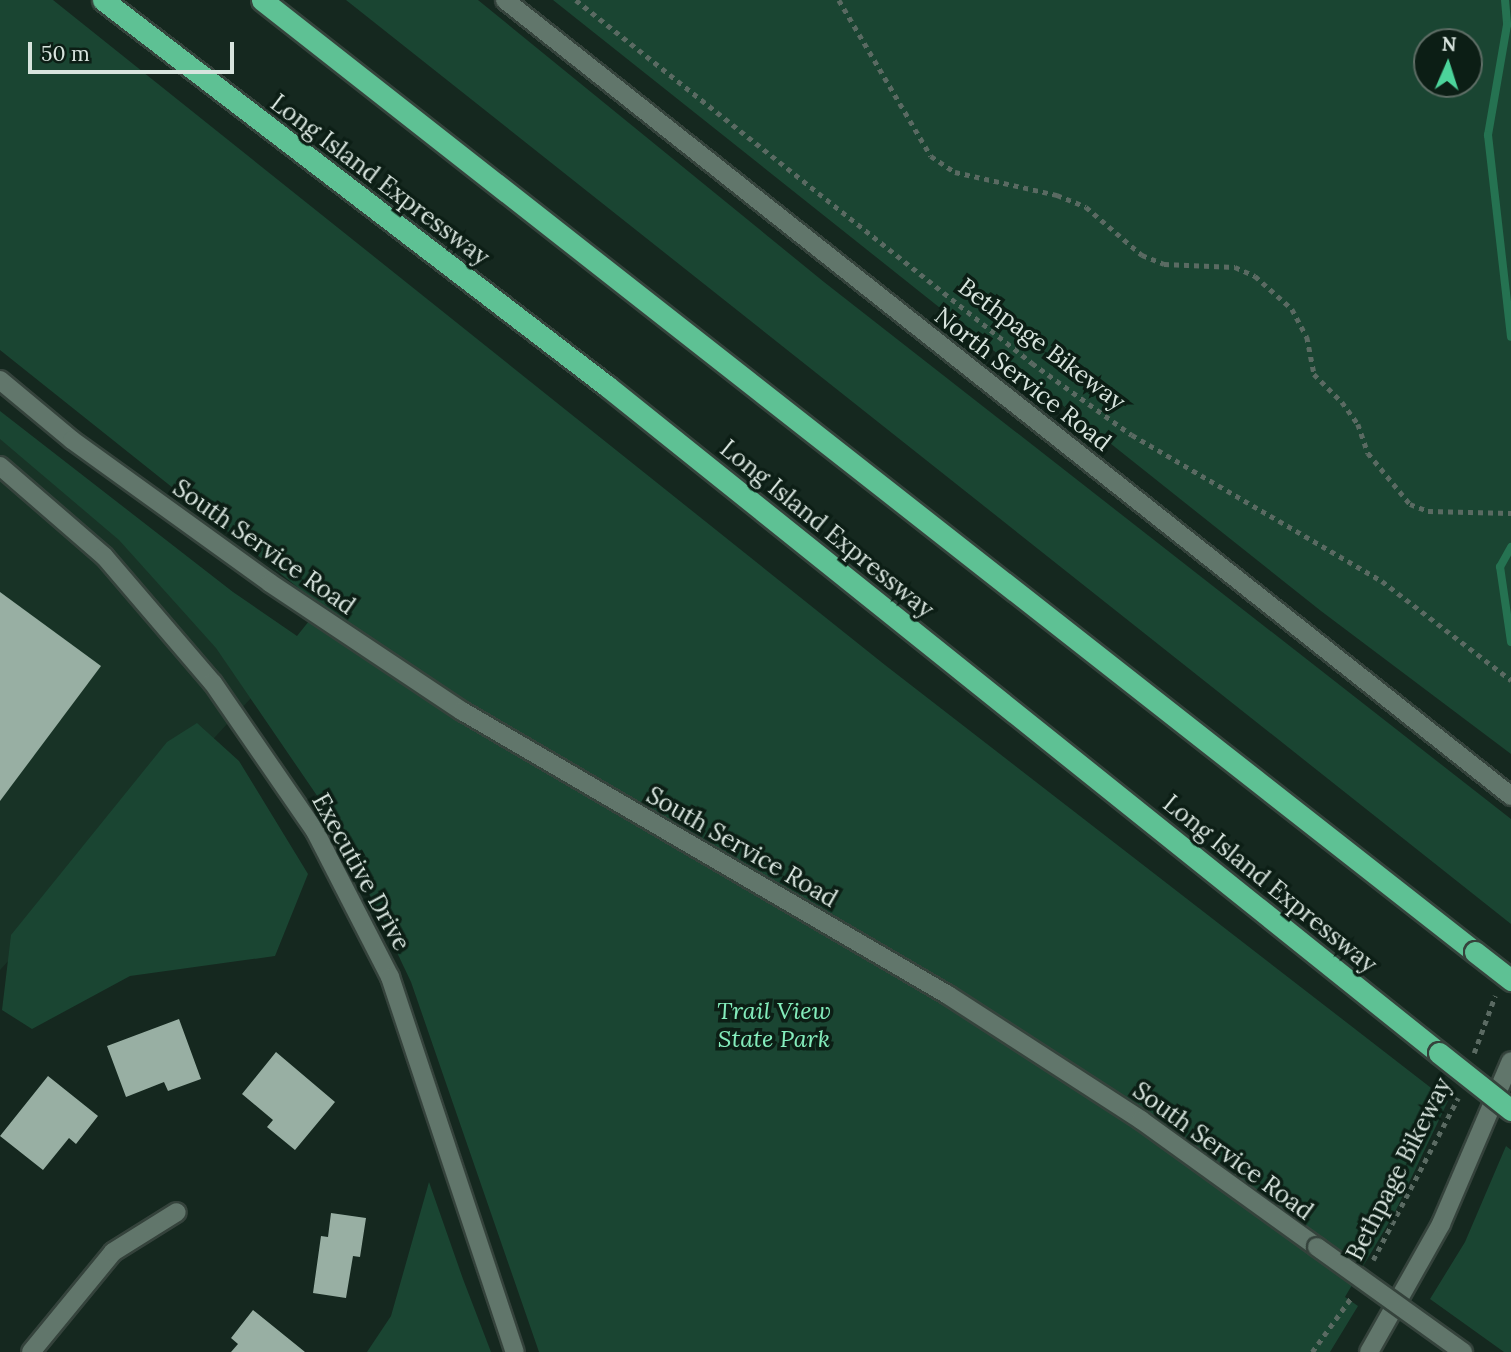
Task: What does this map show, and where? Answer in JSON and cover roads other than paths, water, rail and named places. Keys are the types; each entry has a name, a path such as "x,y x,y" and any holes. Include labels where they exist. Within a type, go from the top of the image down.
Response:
{"highway":[{"name":"Long Island Expressway","path":"103,0 607,386 1511,1110"},
{"path":"262,0 1475,952 1504,985"}],"main road":[{"name":"North Service Road","path":"505,0 1505,791"},
{"name":"South Service Road","path":"0,380 72,440 270,583 462,711 948,995 1141,1120 1463,1352"},
{"name":"Executive Drive","path":"0,466 104,556 213,683 316,831 390,977 515,1352"},
{"path":"1369,1352 1441,1224 1511,1061"},
{"path":"31,1352 113,1252 177,1212"}],"waterway":[{"path":"1505,0 1507,25 1488,135 1511,337"},
{"path":"1511,547 1500,567 1511,642"}],"park label":[{"name":"Trail View State Park","path":"774,1025"}]}
